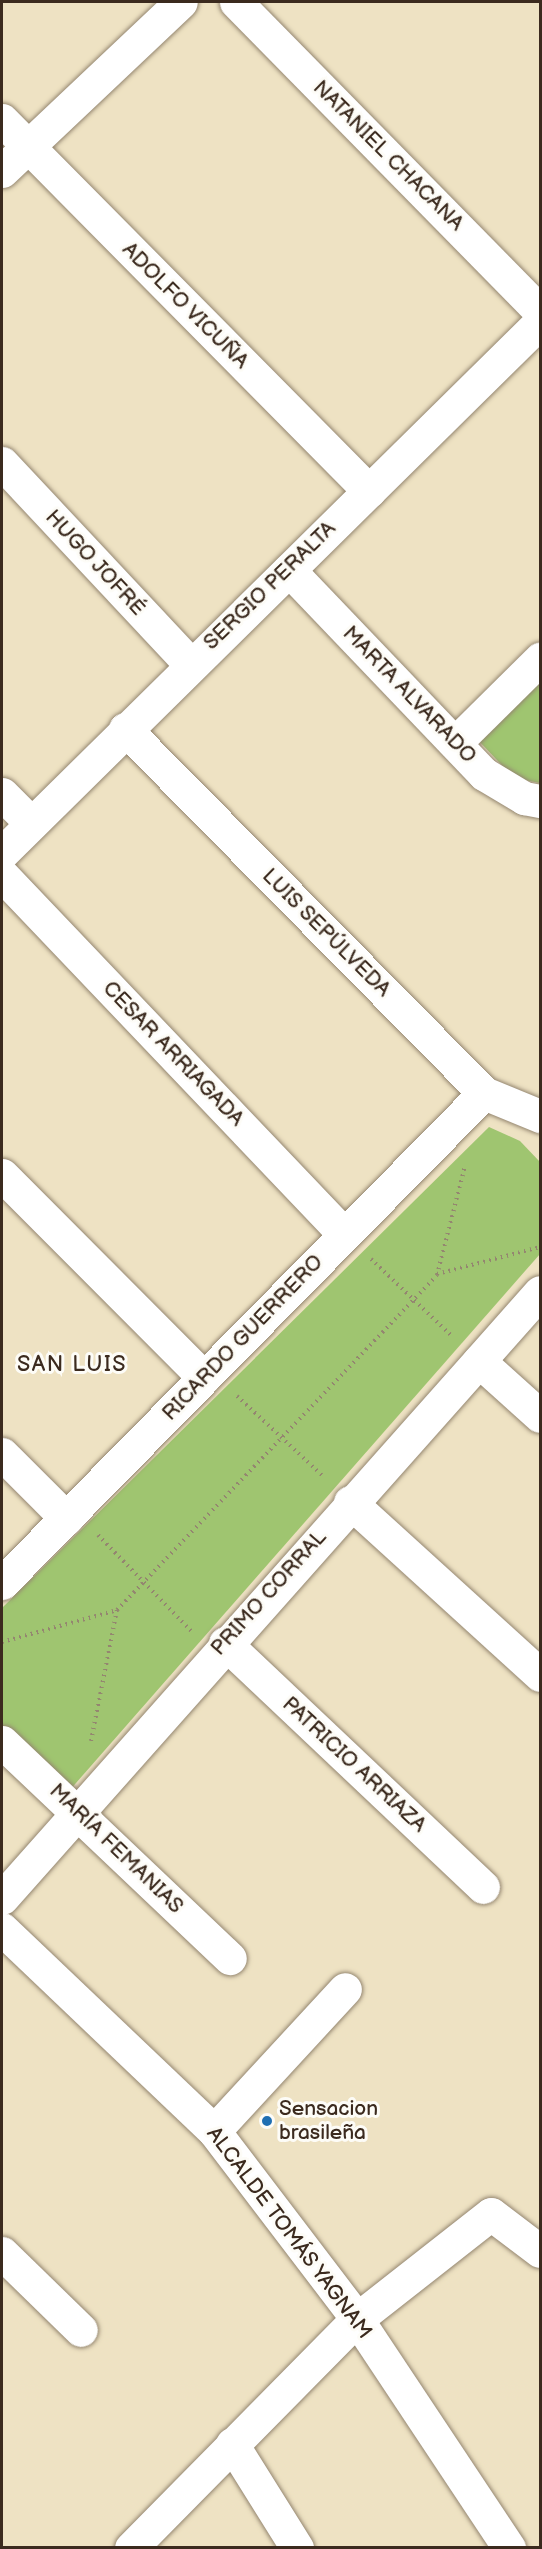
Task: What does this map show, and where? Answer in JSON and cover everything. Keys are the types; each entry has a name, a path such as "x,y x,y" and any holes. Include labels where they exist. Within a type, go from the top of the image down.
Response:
{"street":[{"path":"2,171 181,2"},
{"name":"NATANIEL CHACANA","path":"236,2 540,311"},
{"name":"ADOLFO VICUÑA","path":"2,120 369,491"},
{"name":"SERGIO PERALTA","path":"2,853 189,663 289,570 540,322"},
{"name":"HUGO JOFRÉ","path":"2,463 189,663"},
{"name":"MARTA ALVARADO","path":"289,570 484,774 524,798 540,801"},
{"path":"455,743 540,659"},
{"name":"LUIS SEPÚLVEDA","path":"125,729 484,1093 540,1116"},
{"path":"2,794 31,824"},
{"name":"CESAR ARRIAGADA","path":"2,874 344,1234"},
{"name":"RICARDO GUERRERO","path":"2,1583 484,1093"},
{"path":"2,1175 207,1374"},
{"name":"PRIMO CORRAL","path":"2,1898 350,1502 540,1292"},
{"path":"479,1361 540,1416"},
{"path":"2,1454 69,1514"},
{"path":"350,1502 540,1675"},
{"name":"PATRICIO ARRIAZA","path":"220,1649 483,1887"},
{"name":"MARÍA FEMANIAS","path":"2,1742 230,1958"},
{"name":"ALCALDE TOMÁS YAGNAM","path":"2,1929 214,2131 357,2319 509,2547"},
{"path":"214,2131 345,1989"},
{"path":"131,2547 357,2319 491,2214 540,2251"},
{"path":"2,2253 81,2330"},
{"path":"232,2445 297,2547"}],"path":[{"path":"437,1275 466,1161"},
{"path":"344,1234 479,1361"},
{"path":"2,1642 117,1610 437,1275 540,1247"},
{"path":"207,1374 281,1437 350,1502"},
{"path":"69,1514 220,1649"},
{"path":"90,1744 117,1610"}],"green space":[{"path":"540,678 540,783 514,778 477,739"},
{"path":"489,1127 520,1141 540,1162 540,1254 69,1791 2,1725 2,1608"}],"place":[{"name":"Sensacion brasileña","path":"267,2121"}],"district":[{"name":"SAN LUIS","path":"72,1365"}]}
